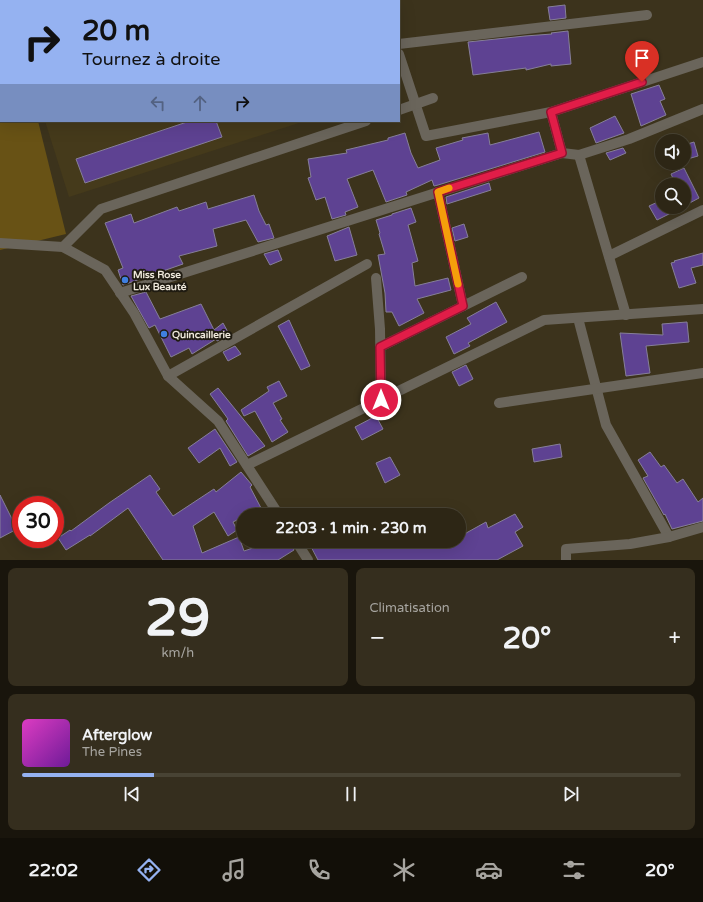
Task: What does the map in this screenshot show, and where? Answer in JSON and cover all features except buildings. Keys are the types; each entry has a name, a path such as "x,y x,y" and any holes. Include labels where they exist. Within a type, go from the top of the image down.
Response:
{"street":[{"path":"400,44 647,15"},
{"path":"400,57 426,136 551,112 703,62"},
{"path":"400,110 433,98"},
{"path":"120,293 562,153 578,155 629,140 703,109"},
{"path":"551,112 562,153"},
{"path":"63,247 101,209 363,122"},
{"path":"578,155 626,315"},
{"path":"438,192 463,306"},
{"path":"608,256 703,210"},
{"path":"0,243 63,247 105,270 134,313 168,376 218,421 275,508"},
{"path":"168,376 367,264"},
{"path":"380,347 522,277"},
{"path":"376,278 380,329 381,400"},
{"path":"247,465 544,320 703,309"},
{"path":"578,318 606,425 669,537"},
{"path":"499,403 703,373"},
{"path":"566,560 566,549 630,544 669,537 703,527"},
{"path":"300,548 308,560"}],"shaded area":[{"path":"0,122 38,122 66,234 0,250"},
{"path":"45,122 302,122 69,197"}],"slow traffic":[{"path":"449,188 438,192 458,284"}],"place":[{"name":"Miss Rose Lux Beauté","path":"125,280"},
{"name":"Quincaillerie","path":"164,334"}],"route":[{"path":"381,400 380,347 463,306 438,192 562,153 551,112 642,82"}]}
